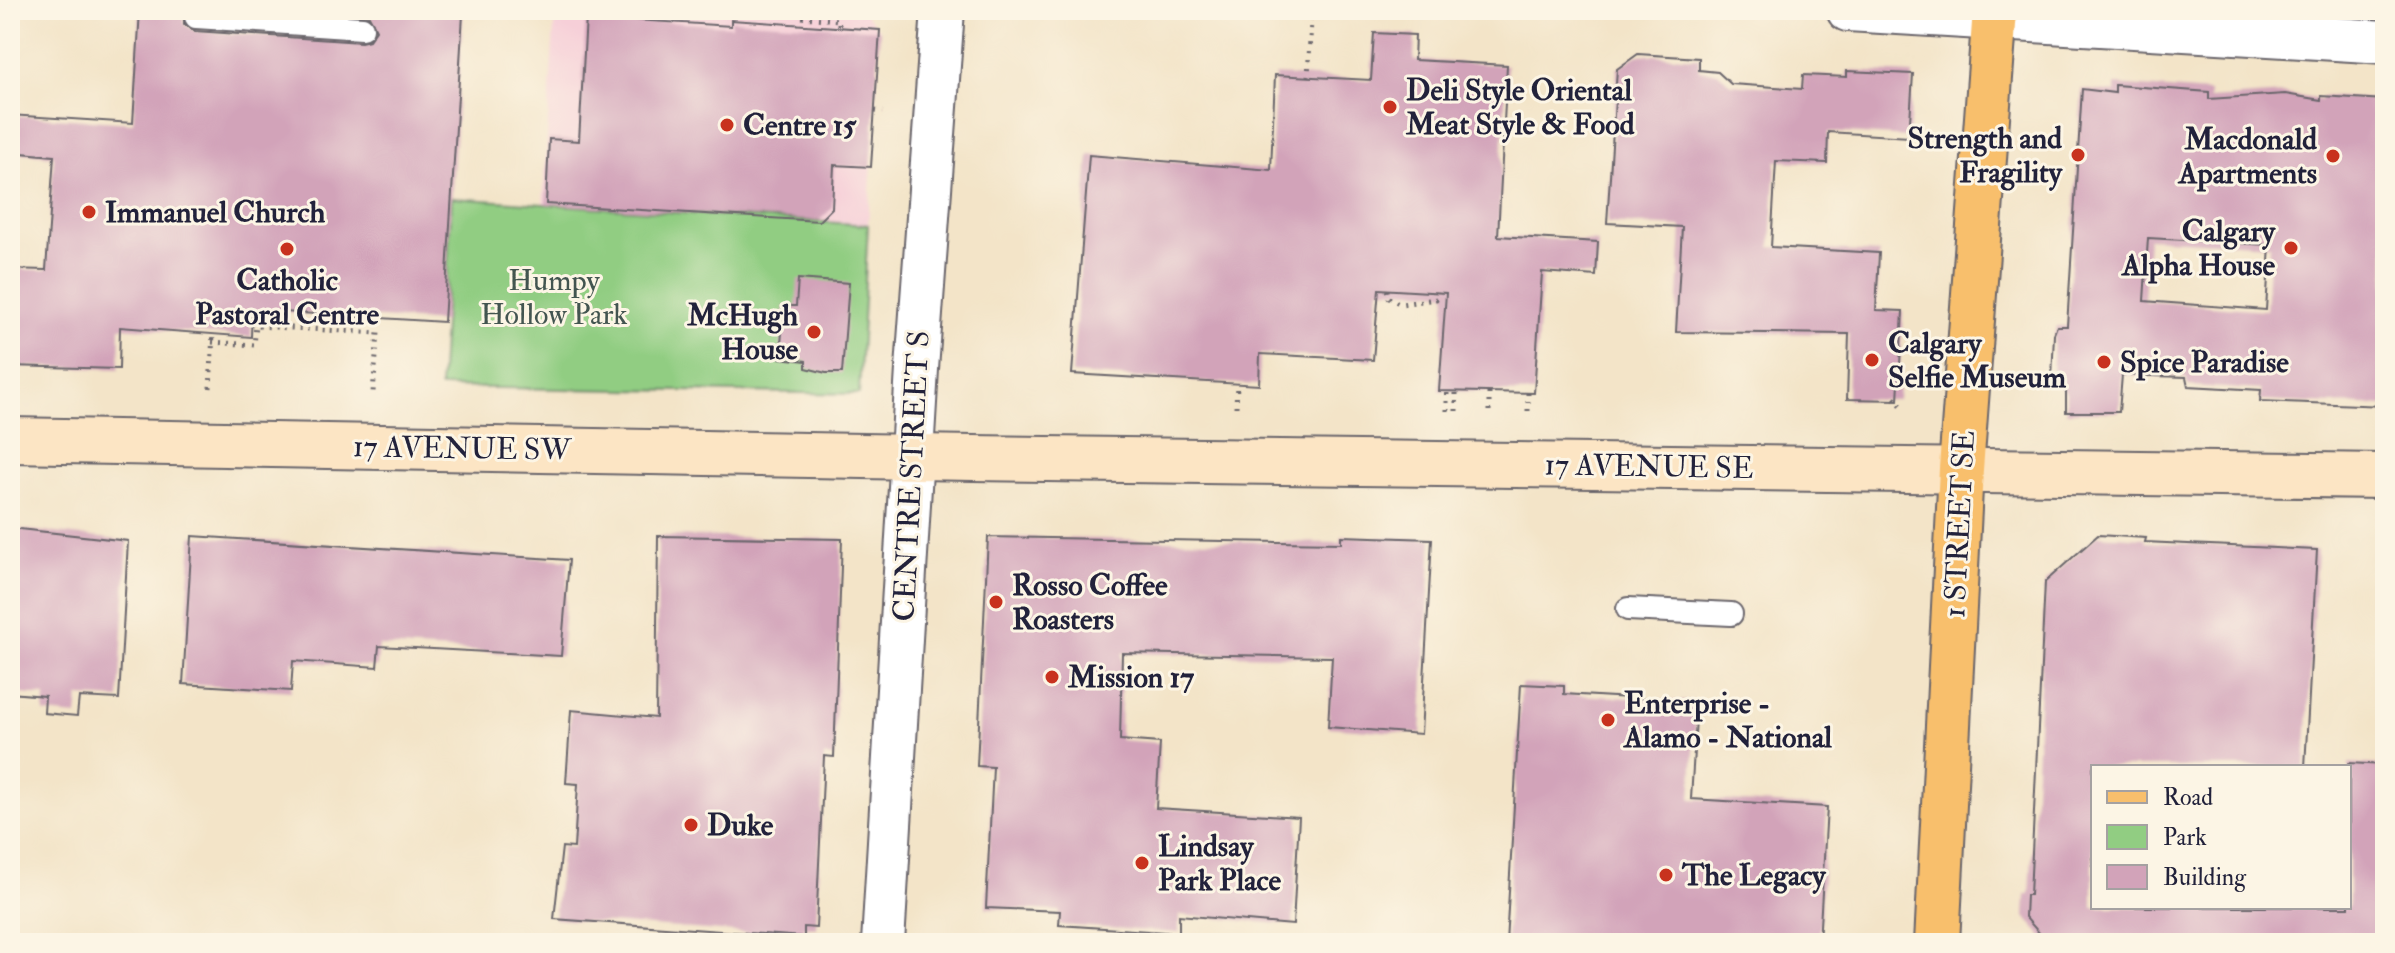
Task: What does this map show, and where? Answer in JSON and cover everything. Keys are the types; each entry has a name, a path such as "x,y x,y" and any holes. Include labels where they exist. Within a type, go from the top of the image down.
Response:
{"main road":[{"name":"1 STREET SE","path":"1937,943 1961,469 1995,15"},
{"name":"17 AVENUE SW","path":"10,440 914,457"},
{"name":"17 AVENUE SE","path":"914,457 2385,476"}],"street":[{"name":"CENTRE STREET S","path":"883,943 943,10"},
{"path":"1848,10 1995,15 2385,42"}],"lane":[{"path":"196,17 362,28"},
{"path":"1628,609 1731,614"}],"path":[{"path":"801,10 801,17 839,20 839,27"},
{"path":"1308,77 1311,21"},
{"path":"875,111 883,112"},
{"path":"1387,290 1389,298 1401,304 1436,299 1440,293"},
{"path":"212,342 254,345 256,326 378,333 373,392"},
{"path":"210,388 213,334"},
{"path":"1236,407 1237,383"},
{"path":"1447,391 1447,411"},
{"path":"1456,391 1456,411"},
{"path":"1489,392 1489,411"},
{"path":"1528,393 1528,412"},
{"path":"1894,398 1905,409"}],"shaded area":[{"name":"Centre 15","path":"555,10 861,10 880,30 868,225 543,204"}],"green space":[{"name":"Humpy Hollow Park","path":"452,198 868,225 859,394 440,387"}],"building":[{"path":"140,10 184,10 184,24 195,31 361,42 369,40 376,30 369,16 302,10 463,14 444,322 252,310 251,337 120,327 119,369 10,366 10,269 46,270 54,156 10,152 10,115 133,123"},
{"name":"Centre 15","path":"586,17 731,26 731,20 880,30 871,167 834,165 832,208 819,221 546,204 549,139 579,141"},
{"path":"1374,33 1415,35 1414,60 1507,65 1498,236 1598,242 1596,276 1542,272 1534,393 1439,391 1446,293 1379,289 1373,360 1260,354 1259,385 1072,374 1089,155 1271,170 1275,75 1371,80"},
{"path":"1638,54 1699,58 1699,70 1718,72 1731,84 1802,89 1803,75 1847,77 1847,71 1913,74 1909,137 1828,132 1827,163 1776,161 1771,247 1879,253 1876,310 1903,311 1898,400 1847,399 1849,334 1676,332 1682,227 1607,223 1617,69"},
{"name":"Calgary Alpha House","path":"2115,85 2209,92 2209,99 2285,94 2321,100 2321,96 2385,100 2385,406 2260,401 2261,390 2188,386 2186,377 2122,375 2119,412 2066,412 2066,392 2052,379 2054,334 2057,326 2067,326 2082,89 2115,93","holes":["2148,238 2270,245 2266,310 2144,301"]},
{"name":"McHugh House","path":"798,279 849,283 842,373 826,373 806,368 806,361 780,358 784,306 796,306"},
{"path":"10,528 128,541 119,699 79,697 77,716 44,713 45,696 10,693"},
{"path":"2098,535 2146,538 2145,542 2317,550 2305,765 2091,765 2091,909 2351,909 2349,763 2385,765 2385,943 2048,943 2025,917 2026,895 2030,895 2045,582"},
{"path":"192,536 569,560 561,656 379,646 377,667 293,661 291,691 183,684"},
{"path":"658,536 842,539 834,757 824,756 816,928 804,927 804,937 554,919 562,847 574,848 578,784 566,783 571,710 656,718"},
{"path":"1341,536 1432,539 1421,734 1328,727 1332,657 1122,653 1120,740 1160,743 1156,808 1299,817 1293,925 1179,915 1179,933 1059,925 1060,911 986,908 993,767 977,766 988,537 1341,543"},
{"name":"The Legacy","path":"1521,684 1564,686 1564,694 1697,702 1691,799 1827,807 1819,943 1506,943"}],"place":[{"name":"Deli Style Oriental Meat Style & Food","path":"1390,107"},
{"name":"Centre 15","path":"727,125"},
{"name":"Strength and Fragility","path":"2078,155"},
{"name":"Macdonald Apartments","path":"2333,156"},
{"name":"Immanuel Church","path":"89,212"},
{"name":"Calgary Alpha House","path":"2291,248"},
{"name":"Catholic Pastoral Centre","path":"287,249"},
{"name":"McHugh House","path":"814,332"},
{"name":"Calgary Selfie Museum","path":"1872,360"},
{"name":"Spice Paradise","path":"2104,362"},
{"name":"Rosso Coffee Roasters","path":"996,602"},
{"name":"Mission 17","path":"1052,677"},
{"name":"Enterprise - Alamo - National","path":"1608,720"},
{"name":"Duke","path":"691,825"},
{"name":"Lindsay Park Place","path":"1142,863"},
{"name":"The Legacy","path":"1666,875"}]}
